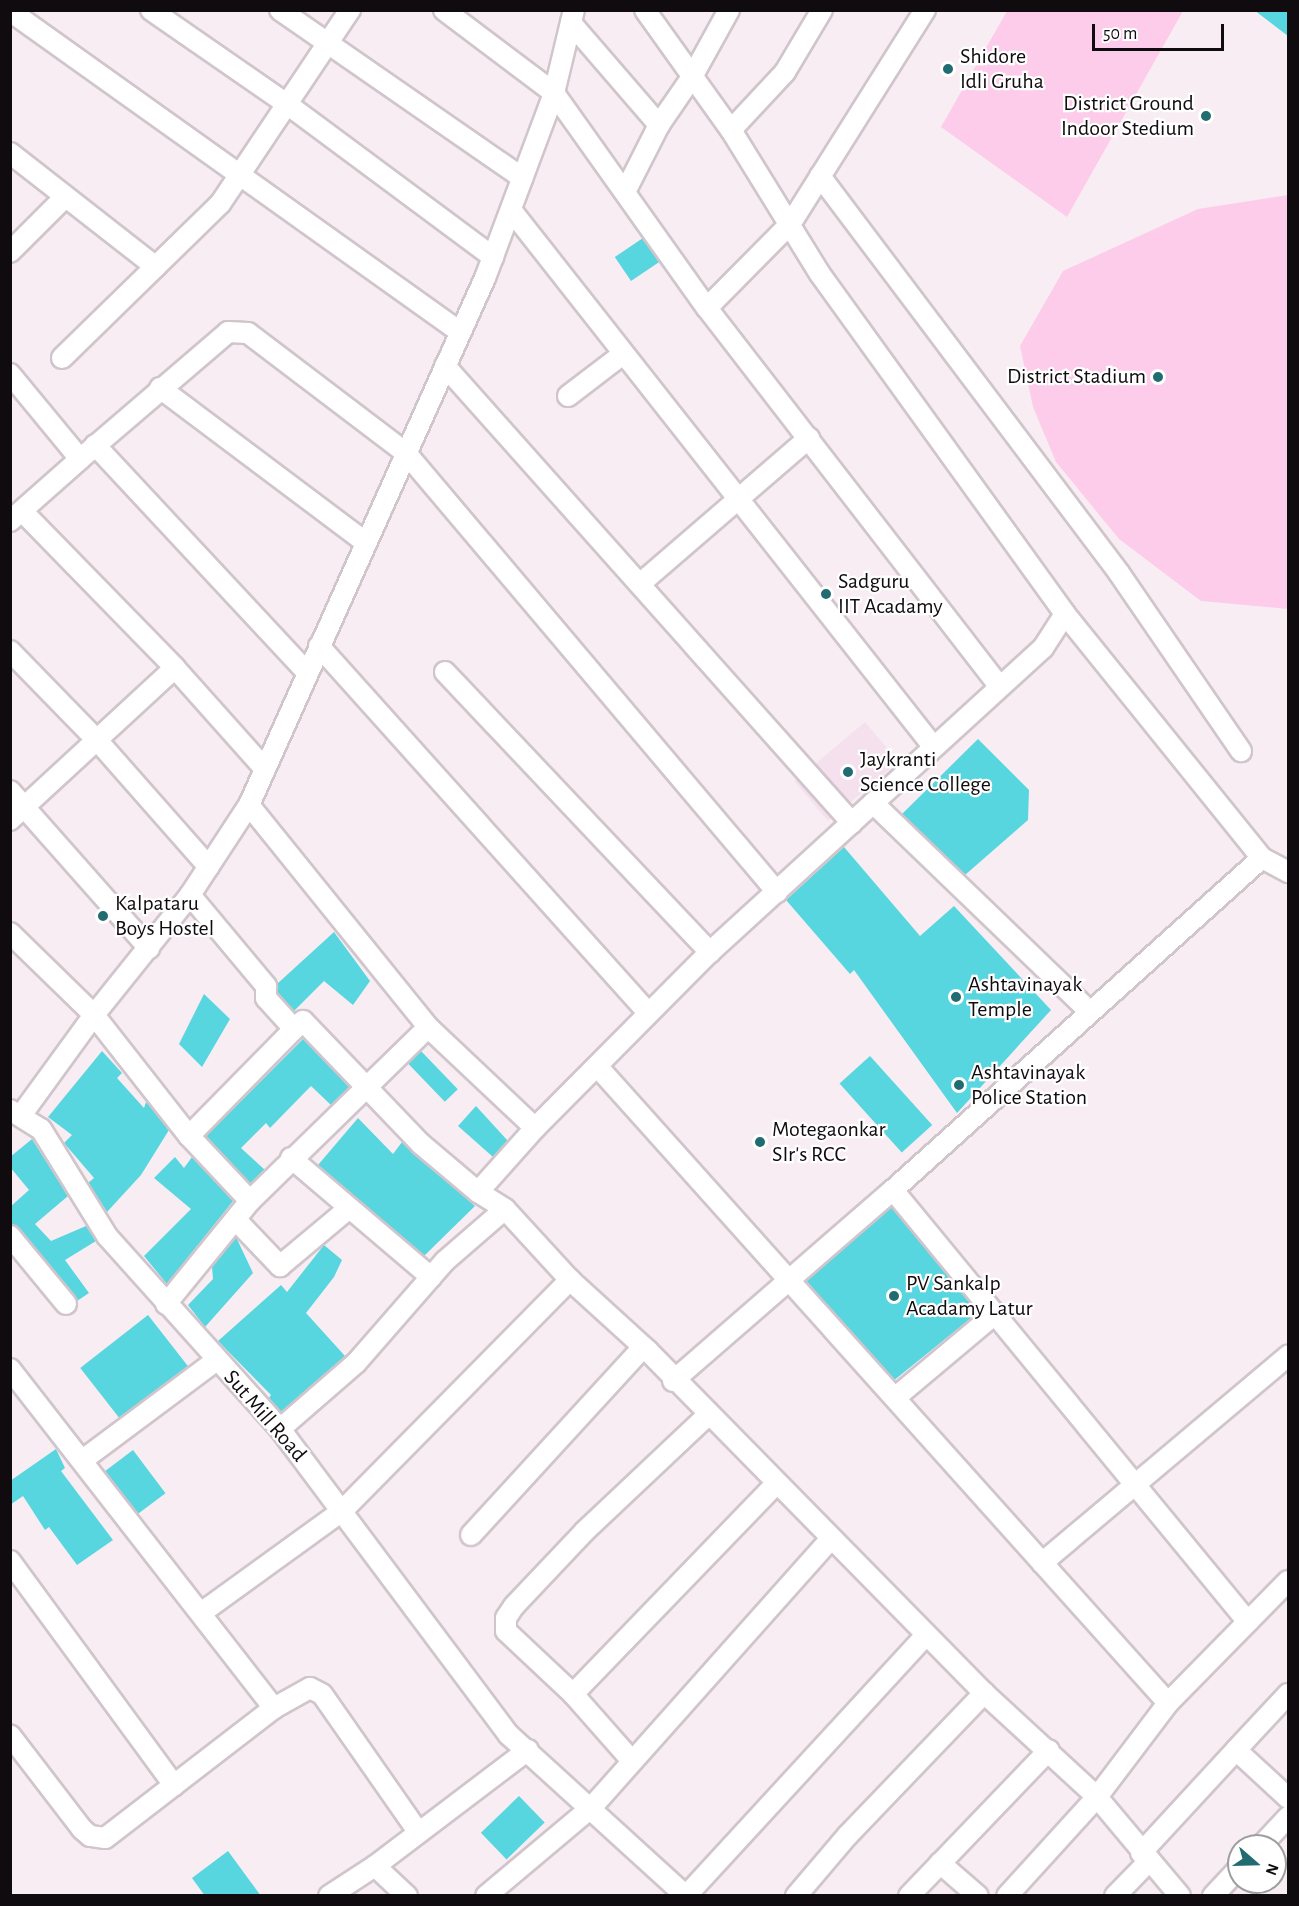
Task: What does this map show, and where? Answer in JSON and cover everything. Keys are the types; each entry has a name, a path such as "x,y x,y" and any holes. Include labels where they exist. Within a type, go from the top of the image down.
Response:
{"street":[{"path":"151,10 287,104 493,257"},
{"path":"280,10 327,45 523,178"},
{"path":"62,358 220,204 350,10"},
{"path":"444,10 554,93 707,308 999,686"},
{"path":"645,10 731,130 820,274 1065,614 1262,858 1288,872"},
{"path":"625,192 659,125 692,77 729,10"},
{"path":"731,130 785,72 822,10"},
{"path":"707,308 790,224 925,10"},
{"path":"10,11 460,332"},
{"path":"16,1112 190,895 249,805 493,257 554,93 572,17"},
{"path":"572,17 659,125"},
{"path":"10,153 156,267"},
{"path":"820,176 1119,573 1240,751"},
{"path":"10,252 65,197"},
{"path":"511,210 932,746"},
{"path":"265,769 175,668 16,516 160,388 228,332 248,333 406,453 777,892"},
{"path":"568,396 623,354"},
{"path":"445,366 641,583 852,823"},
{"path":"10,374 80,459"},
{"path":"160,388 365,542"},
{"path":"641,583 809,438"},
{"path":"95,446 307,672"},
{"path":"478,1192 535,1128 710,952 852,823 932,746 1043,648 1065,614"},
{"path":"319,646 648,1013"},
{"path":"10,651 97,740 210,867"},
{"path":"18,814 175,668"},
{"path":"445,672 710,952"},
{"path":"10,791 18,814 149,948"},
{"path":"873,803 1089,1011"},
{"path":"249,805 428,1027 535,1128"},
{"path":"673,1381 792,1280 1262,858"},
{"path":"190,895 266,986 266,998 294,1029"},
{"path":"10,933 94,1015 189,1136 250,1201"},
{"path":"189,1136 303,1022 368,1085 421,1144 478,1192 505,1209 570,1280 644,1347 673,1381 709,1414 984,1693 1049,1750 1097,1797 1180,1896"},
{"path":"166,1304 250,1201 291,1158 428,1027"},
{"path":"597,1066 792,1280 1168,1703"},
{"name":"Sut Mill Road","path":"16,1112 41,1129 107,1236 280,1429 509,1735 686,1896"},
{"path":"291,1158 348,1209 431,1277"},
{"path":"893,1190 1248,1622"},
{"path":"236,1220 280,1266 348,1209"},
{"path":"280,1429 356,1363 431,1277 505,1209"},
{"path":"10,1236 66,1304"},
{"path":"201,1613 342,1511 570,1280"},
{"path":"896,1397 995,1314"},
{"path":"471,1535 644,1347"},
{"path":"1042,1563 1288,1356"},
{"path":"84,1459 217,1360"},
{"path":"10,1369 84,1459 274,1708"},
{"path":"632,1761 573,1694 506,1631 506,1618 584,1532 709,1414"},
{"path":"573,1694 776,1484"},
{"path":"486,1896 591,1808 831,1539"},
{"path":"10,1561 174,1785"},
{"path":"1007,1896 1097,1797 1168,1703 1288,1581"},
{"path":"686,1896 926,1635"},
{"path":"10,1735 82,1829 96,1838 105,1838 274,1708 310,1688 322,1694 419,1833"},
{"path":"796,1896 984,1693"},
{"path":"1115,1896 1236,1750 1288,1694"},
{"path":"329,1896 375,1866 528,1750"},
{"path":"909,1896 1049,1750"},
{"path":"1236,1750 1288,1798"},
{"path":"1272,1834 1288,1817"},
{"path":"940,1863 978,1896"},
{"path":"375,1866 407,1896"},
{"path":"1213,1896 1227,1881"}],"shaded area":[{"path":"1007,11 1183,11 1067,217 941,127"},
{"name":"District Stadium","path":"1288,195 1288,609 1201,601 1119,539 1056,462 1033,407 1020,346 1063,271 1198,209"},
{"name":"Jaykranti Science College","path":"865,722 898,762 828,821 795,781"}],"building":[{"path":"1254,10 1288,10 1288,36"},
{"path":"643,238 659,262 631,281 615,257"},
{"path":"978,739 1029,790 1028,820 965,875 902,814"},
{"name":"Ashtavinayak Temple","path":"844,847 920,936 954,906 1051,1010 957,1113 854,970 850,974 786,900"},
{"path":"334,932 370,981 353,1005 324,981 294,1011 278,993 277,984"},
{"path":"204,994 230,1019 202,1067 179,1044"},
{"path":"303,1039 350,1087 331,1105 311,1086 270,1128 266,1123 241,1148 265,1170 250,1184 206,1136"},
{"path":"102,1051 122,1073 117,1078 144,1108 146,1102 149,1105 169,1130 141,1175 107,1212 88,1183 94,1178 64,1143 72,1135 48,1117"},
{"path":"421,1051 458,1089 445,1102 408,1064"},
{"path":"870,1056 932,1125 902,1153 840,1083"},
{"path":"476,1106 508,1141 493,1157 458,1126"},
{"path":"358,1118 393,1154 402,1142 475,1206 424,1256 318,1165"},
{"path":"32,1139 68,1196 35,1224 51,1241 86,1226 96,1241 65,1260 89,1293 77,1301 19,1228 10,1224 10,1207 29,1190 10,1167 10,1157"},
{"path":"175,1157 184,1168 192,1157 233,1201 167,1284 144,1256 191,1209 154,1178"},
{"name":"PV Sankalp Acadamy Latur","path":"892,1207 978,1313 890,1384 804,1278"},
{"path":"236,1237 253,1273 205,1327 188,1305 213,1279 212,1267"},
{"path":"324,1245 342,1260 334,1277 306,1313 345,1356 281,1412 269,1398 271,1395 218,1341 281,1285 287,1292"},
{"path":"148,1315 189,1367 121,1420 80,1368"},
{"path":"56,1449 65,1468 61,1471 113,1540 77,1565 49,1527 45,1530 23,1496 10,1505 10,1481"},
{"path":"133,1450 165,1493 137,1515 104,1472"},
{"path":"519,1796 545,1823 507,1859 481,1833"},
{"path":"228,1851 261,1896 205,1896 192,1878"}],"place":[{"name":"Shidore Idli Gruha","path":"948,69"},
{"name":"District Ground Indoor Stedium","path":"1206,116"},
{"name":"District Stadium","path":"1158,377"},
{"name":"Sadguru IIT Acadamy","path":"826,594"},
{"name":"Jaykranti Science College","path":"848,772"},
{"name":"Kalpataru Boys Hostel","path":"103,916"},
{"name":"Ashtavinayak Temple","path":"956,997"},
{"name":"Ashtavinayak Police Station","path":"959,1085"},
{"name":"Motegaonkar SIr's RCC","path":"760,1142"},
{"name":"PV Sankalp Acadamy Latur","path":"894,1296"}]}
